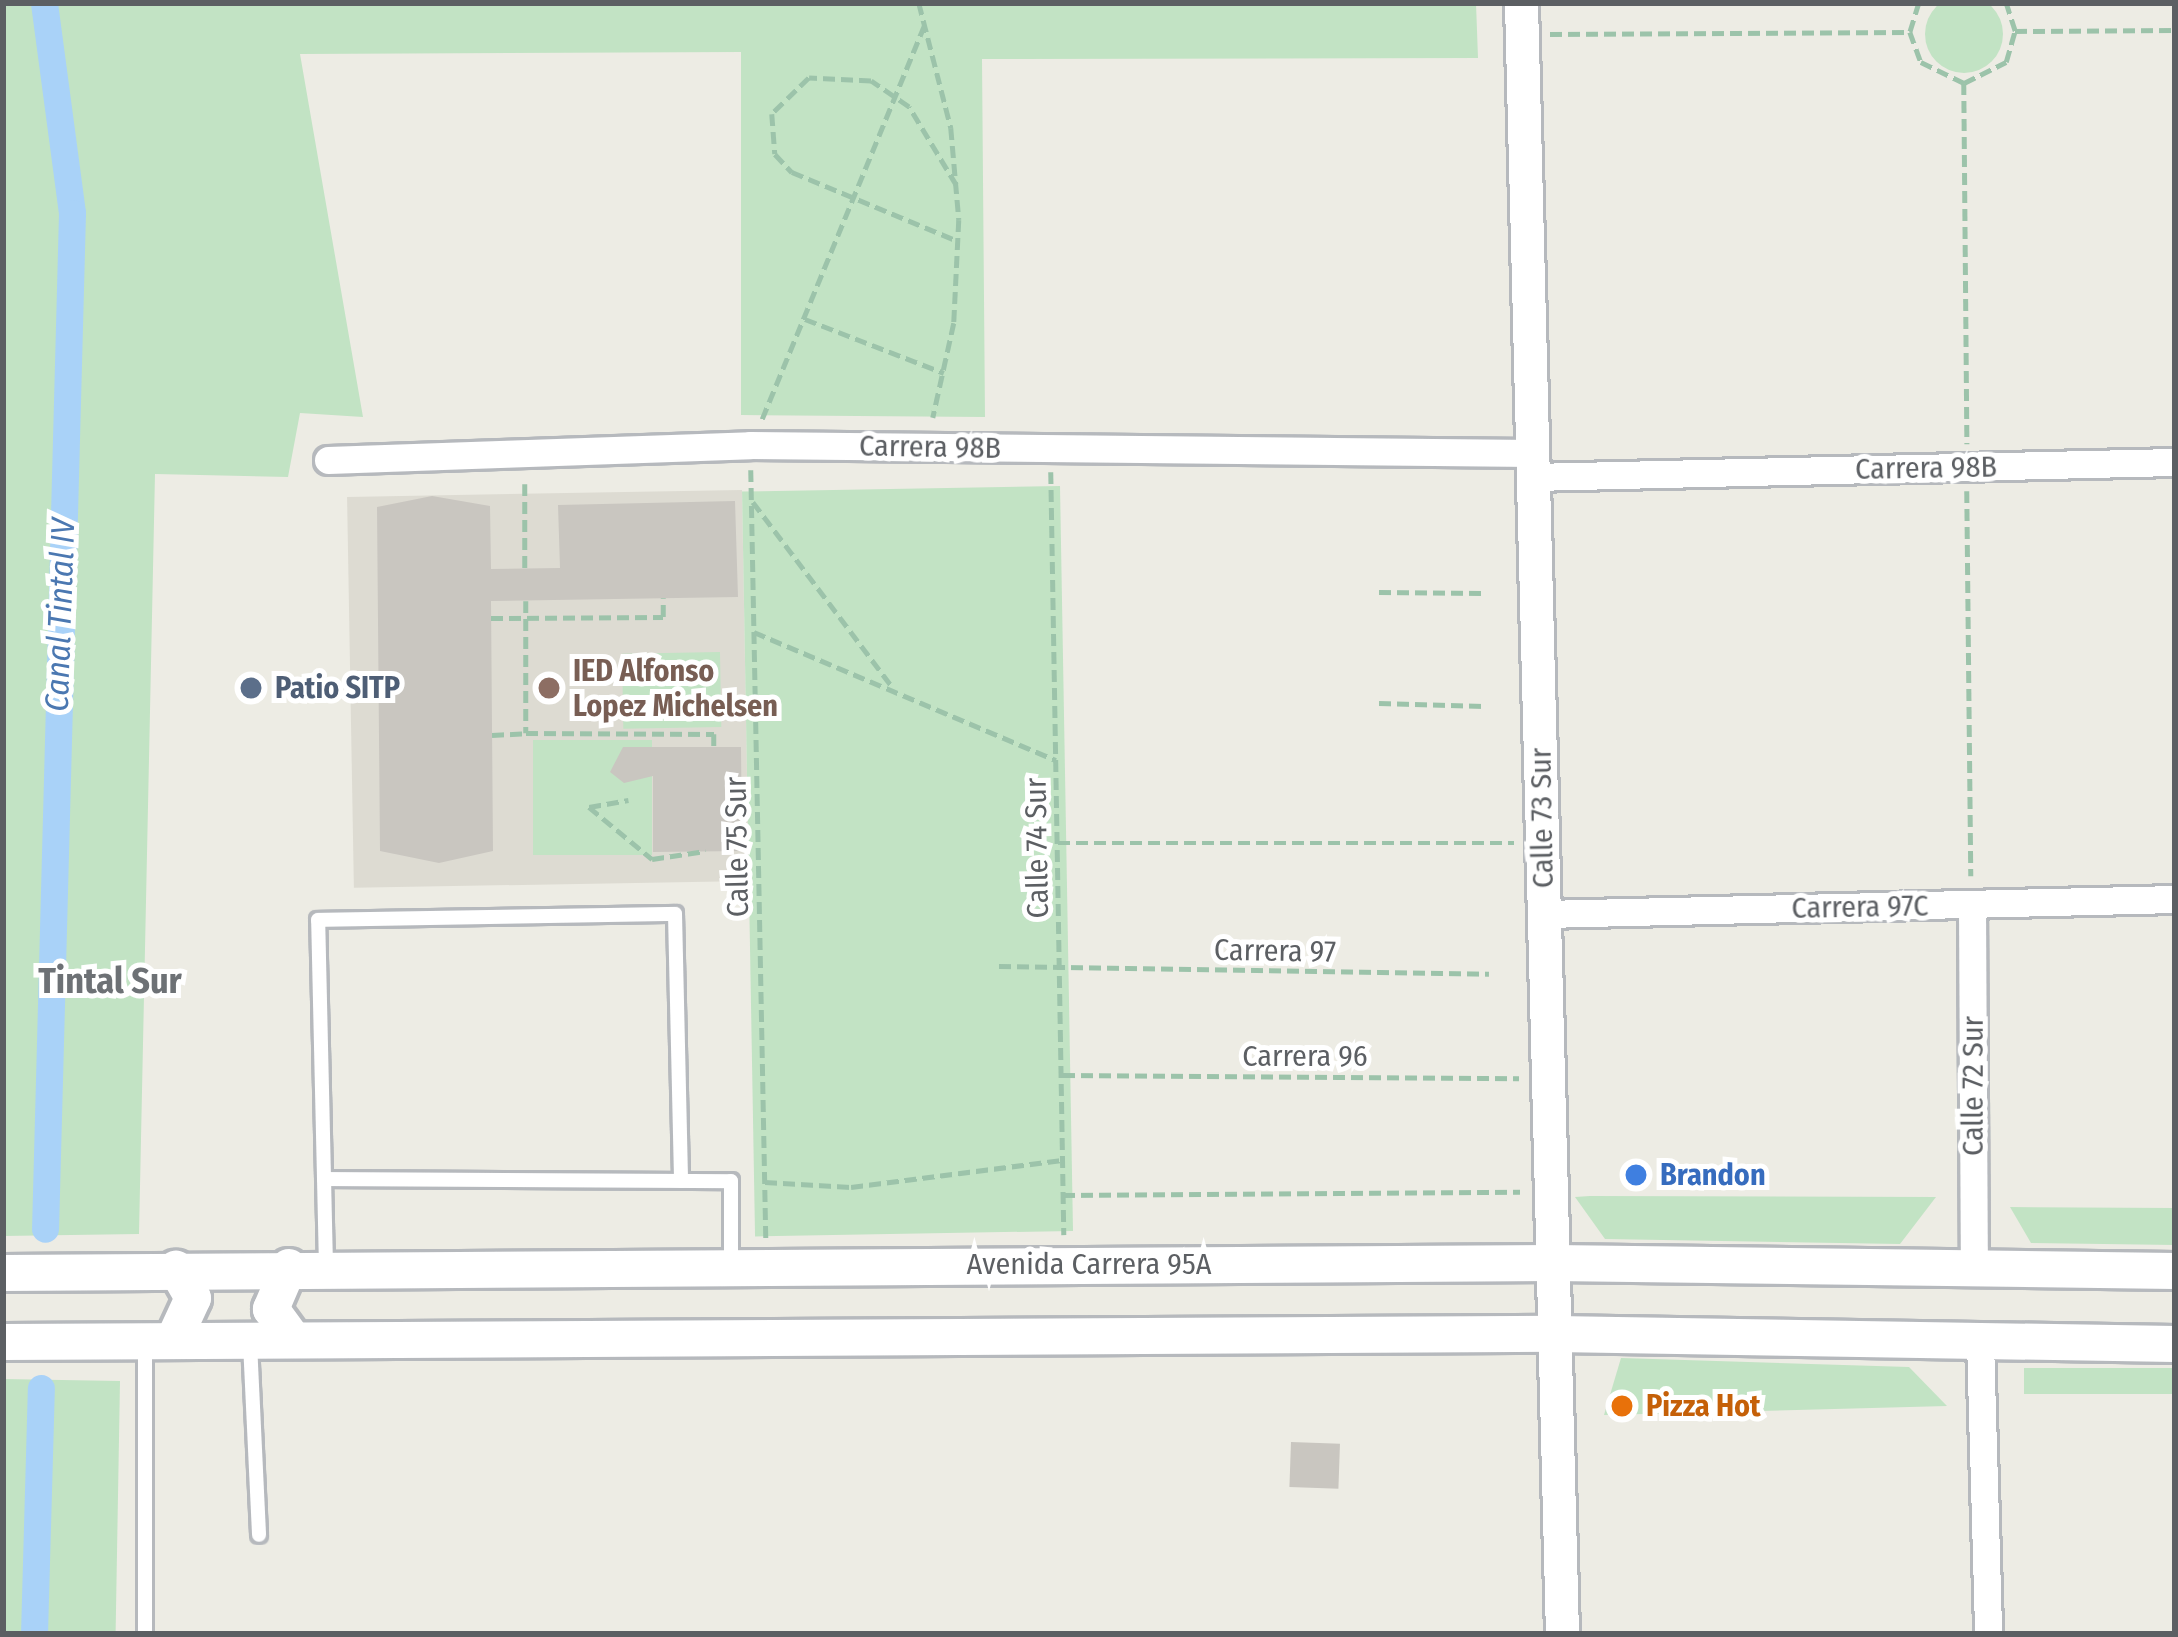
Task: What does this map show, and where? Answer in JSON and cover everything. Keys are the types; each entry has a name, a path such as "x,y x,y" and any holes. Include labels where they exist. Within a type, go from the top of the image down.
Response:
{"main road":[{"name":"Avenida Carrera 95A","path":"3,1273 326,1266 1554,1263 2175,1271"},
{"path":"289,1267 272,1309 292,1338"},
{"path":"159,1339 194,1298 176,1269"},
{"path":"3,1342 1556,1334 2175,1345"}],"street":[{"name":"Calle 73 Sur","path":"1521,17 1562,1634"},
{"name":"Carrera 98B","path":"328,460 750,445 1051,448 1533,465 2175,462"},
{"name":"Carrera 97C","path":"1544,914 2175,899"},
{"name":"Calle 72 Sur","path":"1972,904 1974,1268"},
{"path":"1979,1341 1988,1634"}],"lane":[{"path":"326,1266 318,920 675,914 681,1181"},
{"path":"324,1179 731,1181 731,1265"},
{"path":"250,1338 259,1535"},
{"path":"145,1634 159,1339"}],"path":[{"path":"919,3 956,185 958,241 944,374 925,447"},
{"path":"1919,3 1910,32 1933,74 1964,83 2006,62 2015,31 2006,3"},
{"path":"1521,17 1910,32"},
{"path":"750,445 924,25"},
{"path":"2015,31 2175,30"},
{"path":"956,185 896,96 824,76 790,88 772,114 769,135 792,172 958,241"},
{"path":"805,319 944,374"},
{"name":"Calle 75 Sur","path":"750,445 766,1247"},
{"name":"Calle 74 Sur","path":"1051,448 1065,1246"},
{"path":"525,484 525,568"},
{"path":"751,500 897,694"},
{"path":"1379,592 1482,593"},
{"path":"491,619 663,617 663,598"},
{"path":"526,601 526,734"},
{"path":"754,632 1056,760"},
{"path":"1379,703 1484,706"},
{"path":"492,735 714,734 714,747"},
{"path":"628,800 589,807 652,859 705,851"},
{"path":"1058,843 1543,843"},
{"name":"Carrera 97","path":"999,966 1490,974"},
{"name":"Carrera 96","path":"1061,1075 1549,1078"},
{"path":"765,1182 851,1187 1063,1160"},
{"path":"1063,1195 1552,1192"}],"shaded area":[{"name":"IED Alfonso Lopez Michelsen","path":"742,490 749,881 354,888 347,497"}],"green space":[{"path":"1964,-5 1991,7 2003,34 1991,61 1964,73 1937,61 1925,34 1937,7"},
{"path":"3,3 1476,3 1478,58 982,59 985,417 741,415 741,52 300,54 363,417 300,413 288,477 155,474 139,1234 3,1236"},
{"path":"1060,486 1073,1231 755,1236 742,492"},
{"path":"720,652 721,727 623,729 622,654"},
{"path":"533,740 652,740 652,855 533,855"},
{"path":"1575,1197 1936,1197 1900,1244 1605,1239"},
{"path":"2010,1207 2175,1208 2175,1245 2031,1243"},
{"path":"1621,1358 1909,1367 1947,1406 1604,1415"},
{"path":"2024,1368 2175,1368 2175,1394 2024,1394"},
{"path":"3,1379 120,1381 116,1634 3,1632"}],"building":[{"path":"432,496 490,506 491,569 560,568 558,505 735,501 738,597 491,601 493,851 439,863 380,851 377,507"},
{"path":"623,747 741,747 742,851 653,852 653,776 624,783 610,772"},
{"path":"1291,1442 1340,1444 1338,1489 1289,1487"}],"waterway":[{"name":"Canal Tintal IV","path":"44,3 72,213 45,1229"},
{"name":"Canal Tintal IV","path":"34,1634 41,1388"}],"place":[{"name":"Patio SITP","path":"251,688"},
{"name":"IED Alfonso Lopez Michelsen","path":"549,688"},
{"name":"Brandon","path":"1636,1175"},
{"name":"Pizza Hot","path":"1622,1406"}],"district":[{"name":"Tintal Sur","path":"110,982"}]}
